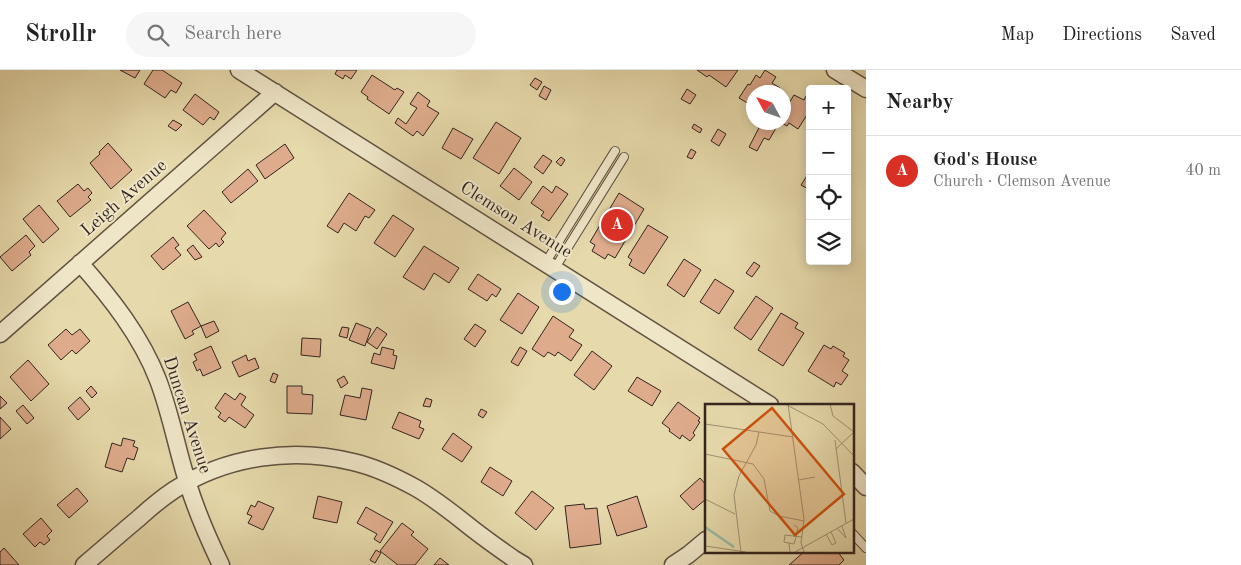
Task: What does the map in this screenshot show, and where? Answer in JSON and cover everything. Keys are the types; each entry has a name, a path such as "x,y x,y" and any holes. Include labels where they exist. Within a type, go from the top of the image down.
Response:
{"street":[{"name":"Clemson Avenue","path":"240,70 768,404"},
{"path":"835,70 866,90"},
{"name":"Leigh Avenue","path":"0,334 275,92"},
{"name":"Duncan Avenue","path":"80,263 120,312 144,349 158,379 187,482 203,529 221,565"},
{"path":"84,565 172,491 187,482 214,469 239,462 273,456 308,455 354,462 383,472 428,495 524,565"},
{"path":"854,474 866,487"},
{"path":"673,565 705,541"}],"lane":[{"path":"550,265 615,151"},
{"path":"550,265 624,157"},
{"path":"854,534 866,548"}],"building":[{"path":"120,70 140,70 135,78"},
{"path":"153,70 162,70 182,83 176,93 171,90 165,98 144,84"},
{"path":"337,70 357,70 351,79 345,75 343,79 335,74"},
{"path":"697,70 738,70 726,87 709,75 707,77"},
{"path":"765,70 776,77 772,83 775,85 750,85 756,75 760,78"},
{"path":"372,75 395,90 397,88 404,92 389,114 367,99 368,97 361,92"},
{"path":"535,78 542,82 537,90 530,85"},
{"path":"544,86 551,90 546,100 539,96"},
{"path":"746,87 746,102 739,98"},
{"path":"687,89 696,95 690,104 681,99"},
{"path":"418,92 430,101 427,106 439,113 423,136 417,131 413,136 395,123 398,118 406,124 417,108 410,104"},
{"path":"195,94 219,112 214,120 210,117 203,125 183,110"},
{"path":"794,95 804,100 806,96 806,116 798,129 791,124 791,100"},
{"path":"173,120 182,125 176,131 168,126"},
{"path":"496,122 521,138 499,174 473,158"},
{"path":"694,124 702,129 700,133 692,128"},
{"path":"453,128 473,139 461,159 442,148"},
{"path":"718,129 726,134 719,146 711,141"},
{"path":"758,130 775,130 769,140 764,138 757,151 749,147"},
{"path":"108,143 132,170 111,189 90,163"},
{"path":"285,144 294,158 265,179 256,165"},
{"path":"691,149 696,152 692,159 687,157"},
{"path":"543,155 552,161 543,174 534,167"},
{"path":"561,157 565,160 561,166 556,162"},
{"path":"514,168 532,182 519,200 500,186"},
{"path":"248,169 258,181 231,203 222,192"},
{"path":"806,177 806,188 801,185"},
{"path":"78,184 84,191 88,188 92,193 88,197 91,200 70,217 57,201"},
{"path":"543,186 552,193 556,186 568,194 549,221 541,216 544,212 531,203"},
{"path":"349,193 375,210 369,218 365,216 356,231 344,223 338,233 327,226"},
{"path":"619,193 644,209 615,258 608,254 605,259 592,251 595,245 590,242"},
{"path":"39,205 59,229 43,243 23,219"},
{"path":"204,210 226,233 221,239 224,242 219,247 216,243 209,249 187,226"},
{"path":"393,215 414,229 395,257 374,243"},
{"path":"648,225 668,237 644,274 629,265 632,260 628,257"},
{"path":"26,235 35,246 29,252 31,255 12,271 0,257"},
{"path":"173,237 179,245 175,248 181,255 163,270 151,256"},
{"path":"193,245 202,257 195,260 187,250"},
{"path":"424,246 459,268 449,283 434,273 424,290 403,277"},
{"path":"684,259 701,270 684,297 667,285"},
{"path":"754,262 760,266 752,277 746,273"},
{"path":"478,274 501,289 496,297 492,294 487,301 468,289"},
{"path":"715,279 734,291 719,314 700,302"},
{"path":"518,293 539,307 522,334 500,320"},
{"path":"756,296 773,308 751,340 734,328"},
{"path":"188,302 201,326 192,331 194,334 185,339 171,311"},
{"path":"781,313 798,323 795,328 804,333 783,366 758,350"},
{"path":"553,316 574,330 569,337 582,345 571,361 558,352 555,356 548,352 544,357 532,349"},
{"path":"214,321 219,331 206,338 201,326"},
{"path":"356,323 371,329 365,346 349,340"},
{"path":"475,324 486,331 475,347 464,339"},
{"path":"342,327 349,328 347,338 339,336"},
{"path":"377,327 387,334 377,349 367,342"},
{"path":"66,329 72,335 80,329 90,341 76,354 72,350 61,360 48,345"},
{"path":"302,338 321,339 320,357 301,355"},
{"path":"824,345 831,349 833,346 845,353 843,356 849,360 842,371 848,375 841,385 836,382 834,387 808,371"},
{"path":"211,346 221,368 203,376 200,369 197,371 193,362 197,360 194,354"},
{"path":"382,347 394,350 393,355 397,356 394,369 371,363 374,353 380,355"},
{"path":"520,347 527,351 518,366 511,362"},
{"path":"592,351 612,366 594,390 574,375"},
{"path":"246,355 248,361 255,358 259,368 239,377 232,362"},
{"path":"28,360 49,384 31,401 10,377"},
{"path":"273,373 278,375 275,383 270,381"},
{"path":"344,376 348,383 341,388 337,380"},
{"path":"637,377 661,391 652,406 628,391"},
{"path":"91,386 97,393 92,398 86,391"},
{"path":"287,386 302,386 302,394 313,395 312,414 287,413"},
{"path":"362,388 372,390 366,420 340,415 345,395 360,398"},
{"path":"225,393 235,400 240,393 246,397 241,405 254,415 245,428 229,417 225,422 218,417 221,413 215,408"},
{"path":"0,396 7,403 0,409"},
{"path":"80,397 90,409 78,420 68,408"},
{"path":"426,398 432,400 430,407 423,406"},
{"path":"678,402 700,418 698,421 700,422 693,433 695,435 690,441 682,435 680,439 662,423"},
{"path":"23,405 34,418 27,424 16,411"},
{"path":"481,409 487,412 483,418 478,415"},
{"path":"399,412 421,421 419,427 424,429 419,439 392,428"},
{"path":"0,417 11,429 0,439"},
{"path":"453,433 472,447 462,462 442,449"},
{"path":"123,438 135,441 133,446 138,448 134,460 127,458 122,472 105,467 112,443 121,446"},
{"path":"490,467 512,481 503,496 481,482"},
{"path":"700,478 705,484 705,500 693,510 680,496"},
{"path":"77,488 88,501 69,518 57,505"},
{"path":"532,491 554,508 536,530 515,513"},
{"path":"318,496 342,502 337,523 313,518"},
{"path":"637,496 647,527 617,536 607,506"},
{"path":"258,501 274,508 263,530 248,523 252,516 247,514 251,505 255,507"},
{"path":"584,504 585,509 597,508 601,544 570,548 565,506"},
{"path":"366,507 393,522 380,543 374,539 377,534 357,523"},
{"path":"41,518 52,531 47,536 50,540 44,545 40,542 35,547 23,534"},
{"path":"402,523 414,532 411,535 428,549 415,565 398,565 380,551"},
{"path":"4,548 19,565 0,565 0,552"},
{"path":"376,550 381,553 375,563 370,560"},
{"path":"804,552 838,552 844,560 839,565 789,565"},
{"path":"440,558 449,565 434,565"}],"place":[{"name":"God's House","path":"617,225"}]}
